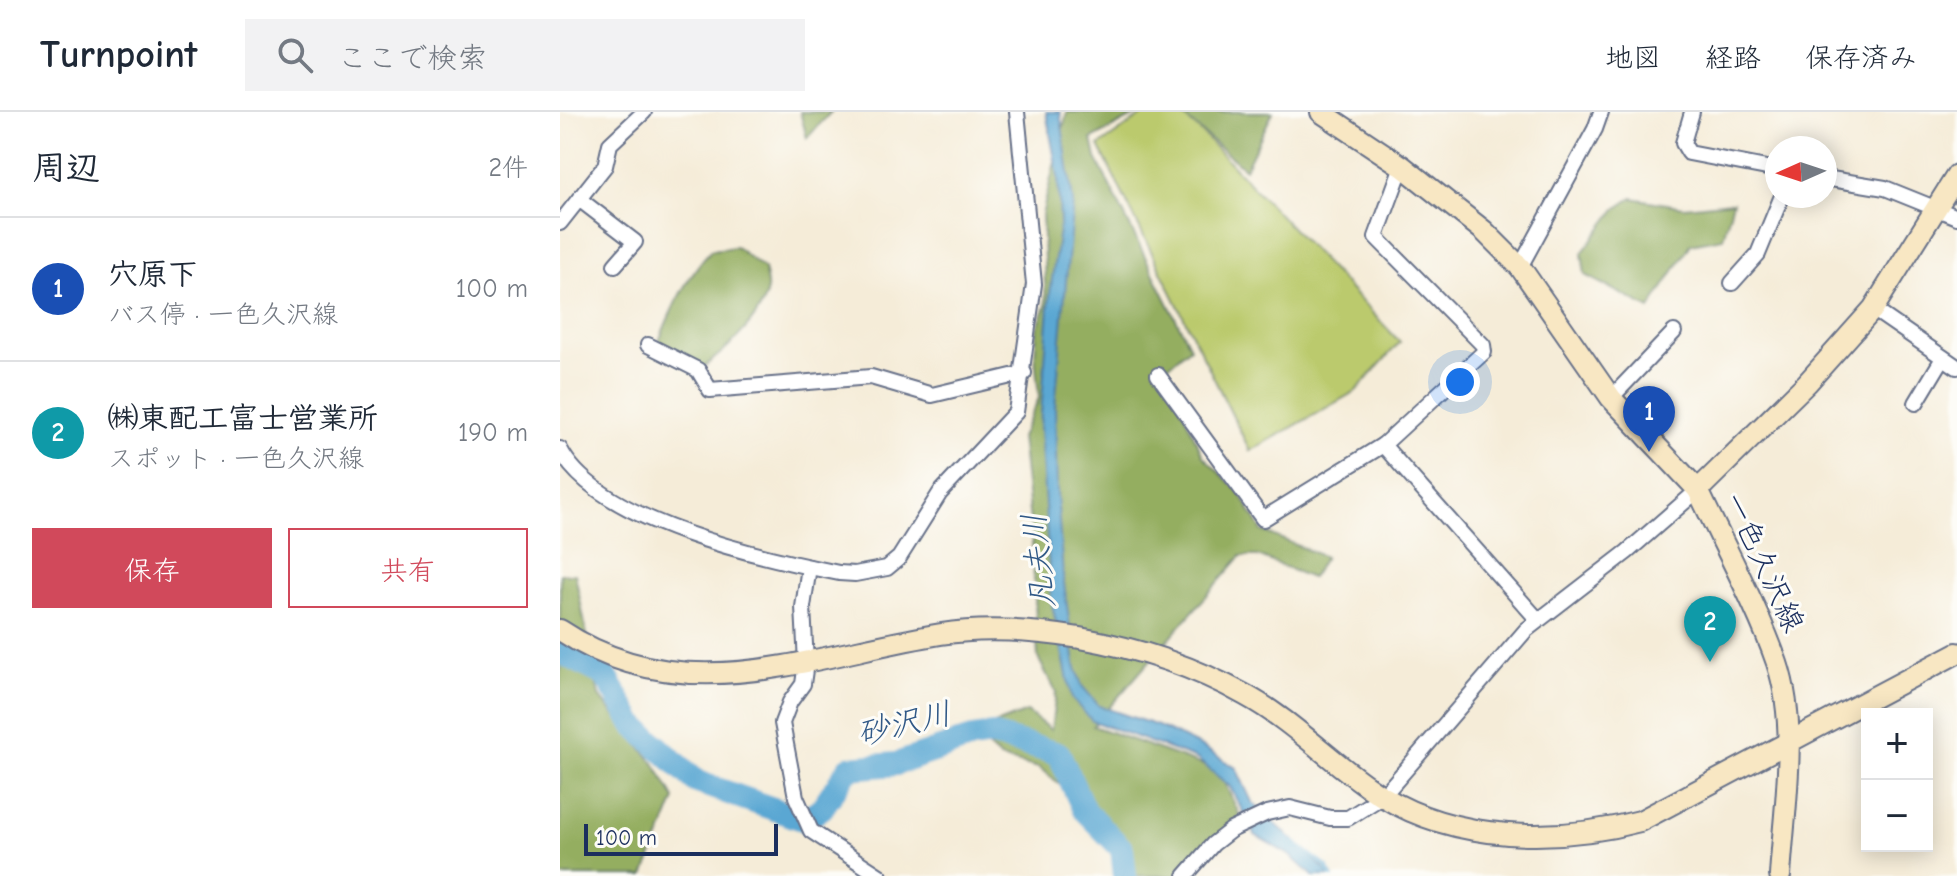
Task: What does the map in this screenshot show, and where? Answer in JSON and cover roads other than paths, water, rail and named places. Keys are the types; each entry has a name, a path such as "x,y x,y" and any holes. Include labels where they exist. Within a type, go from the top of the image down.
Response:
{"street":[{"path":"560,223 605,166 610,144 644,112"},
{"path":"560,449 583,481 680,532 709,543 809,567 855,574 887,568 899,558 940,493 1016,412 1024,373 1034,284 1017,112"},
{"path":"1185,876 1213,844 1267,813 1290,808 1330,818 1348,818 1383,796 1526,630 1627,552 1698,490 1611,398 1520,267 1484,231 1402,166 1321,112"},
{"path":"1520,267 1595,129 1601,112"},
{"path":"1692,112 1683,143 1689,153 1765,168"},
{"path":"1158,375 1263,519 1383,445 1484,352 1483,345 1376,237 1402,166"},
{"name":"一色久沢線","path":"1780,876 1787,744 1777,663 1698,490 1807,383 1873,309 1957,175"},
{"path":"1837,180 1885,188 1957,217"},
{"path":"579,199 635,242 615,265"},
{"path":"1732,283 1758,254 1777,208"},
{"path":"1873,309 1957,367"},
{"path":"1611,398 1674,332"},
{"path":"648,345 698,370 710,390 871,377 932,395 1024,373"},
{"path":"1916,403 1943,358"},
{"path":"1383,445 1538,620"},
{"path":"809,567 803,607 806,663 803,684 790,702 782,723 800,809 811,831 880,876"},
{"path":"560,630 608,654 658,668 735,675 944,634 970,632 1051,634 1130,649 1171,662 1244,694 1383,796 1451,823 1524,836 1604,830 1640,821 1957,653"}],"water":[{"path":"1046,112 1060,112 1073,201 1055,408 1063,576 1075,665 1082,686 1099,706 1158,726 1236,768 1252,802 1332,876 1313,876 1289,855 1255,835 1230,787 1197,759 1092,721 1072,699 1051,599 1040,428 1050,293 1060,223 1058,176"}],"waterway":[{"name":"砂沢川","path":"560,652 605,675 634,725 697,782 805,820 822,808 849,768 896,764 972,738 992,735 1059,754 1084,810 1122,849 1125,876"},
{"name":"凡夫川","path":"1280,832 1327,867 1332,876"}],"place":[{"name":"穴原下","path":"1649,452"},
{"name":"㈱東配工富士営業所","path":"1710,662"}]}
